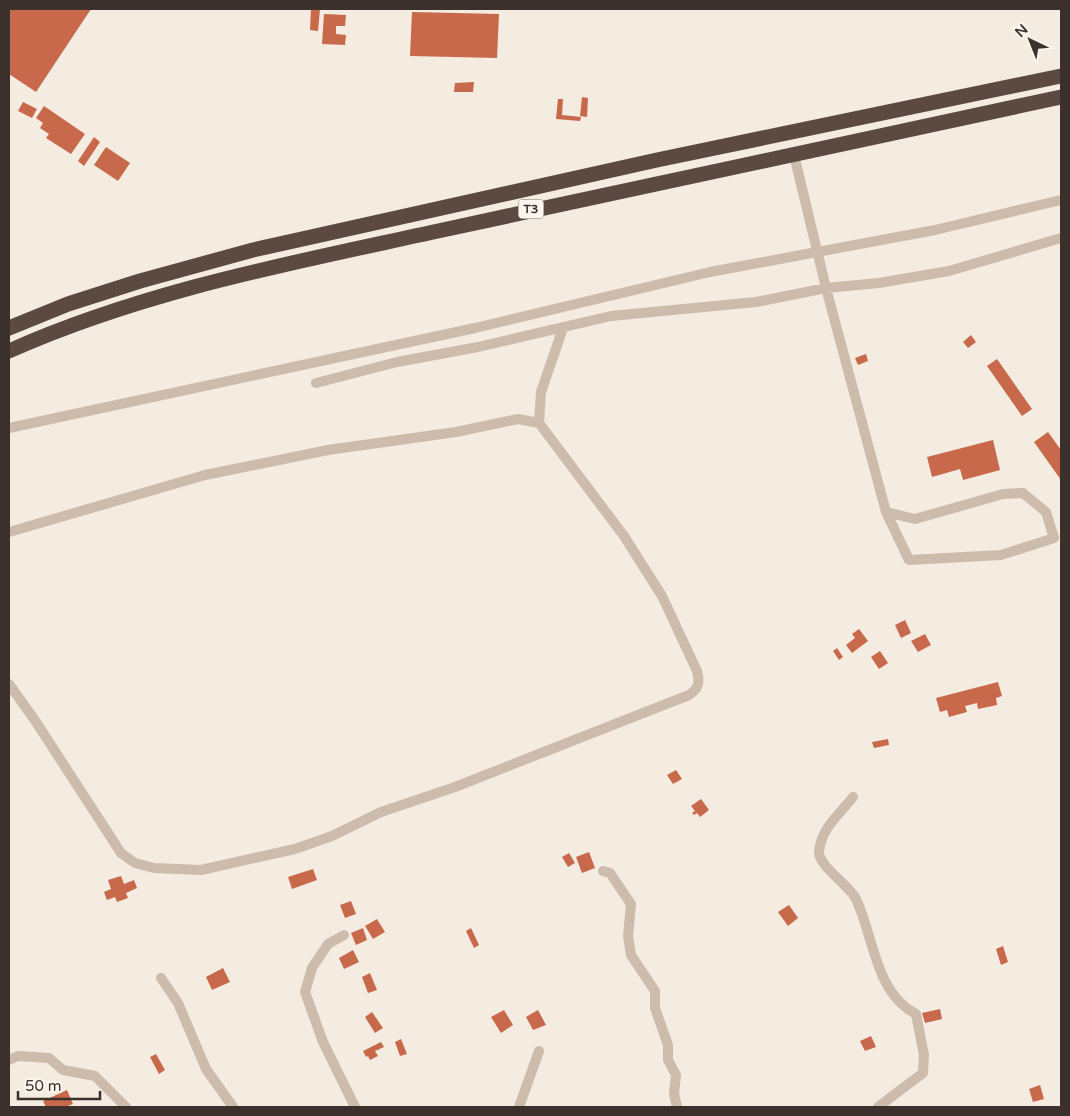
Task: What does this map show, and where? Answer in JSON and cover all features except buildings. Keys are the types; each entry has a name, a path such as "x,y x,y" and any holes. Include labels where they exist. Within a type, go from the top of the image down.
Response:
{"highway":[{"name":"T3","path":"9,328 68,304 140,281 253,250 676,156 1061,76"},
{"name":"T3","path":"9,351 119,309 246,272 541,207 1061,97"}],"street":[{"path":"794,155 826,288 886,512 909,560 1001,555 1054,538 1046,512 1023,493 1003,494 915,519 886,512"},
{"path":"9,428 475,328 710,272 935,230 1061,200"},
{"path":"316,383 397,362 563,328 611,316 756,302 826,288 879,283 949,270 1061,238"},
{"path":"9,684 36,722 121,853 134,863 154,868 201,870 246,861 314,842 381,812 455,787 689,695 698,689 700,682 697,671 662,596 624,536 539,423 541,392 563,328"},
{"path":"9,532 215,473 328,450 456,432 518,420 539,423"},
{"path":"853,797 828,823 819,852 822,860 855,897 886,984 904,1008 916,1014 924,1055 923,1073 878,1107"},
{"path":"603,871 610,874 631,904 628,936 631,955 655,991 655,1008 668,1045 668,1060 676,1075 674,1094 677,1107"},
{"path":"344,935 328,944 312,968 305,992 323,1042 355,1107"},
{"path":"161,978 185,1017 206,1069 233,1107"},
{"path":"519,1107 539,1051"},
{"path":"9,1060 18,1056 49,1058 63,1070 96,1076 126,1107"}]}
